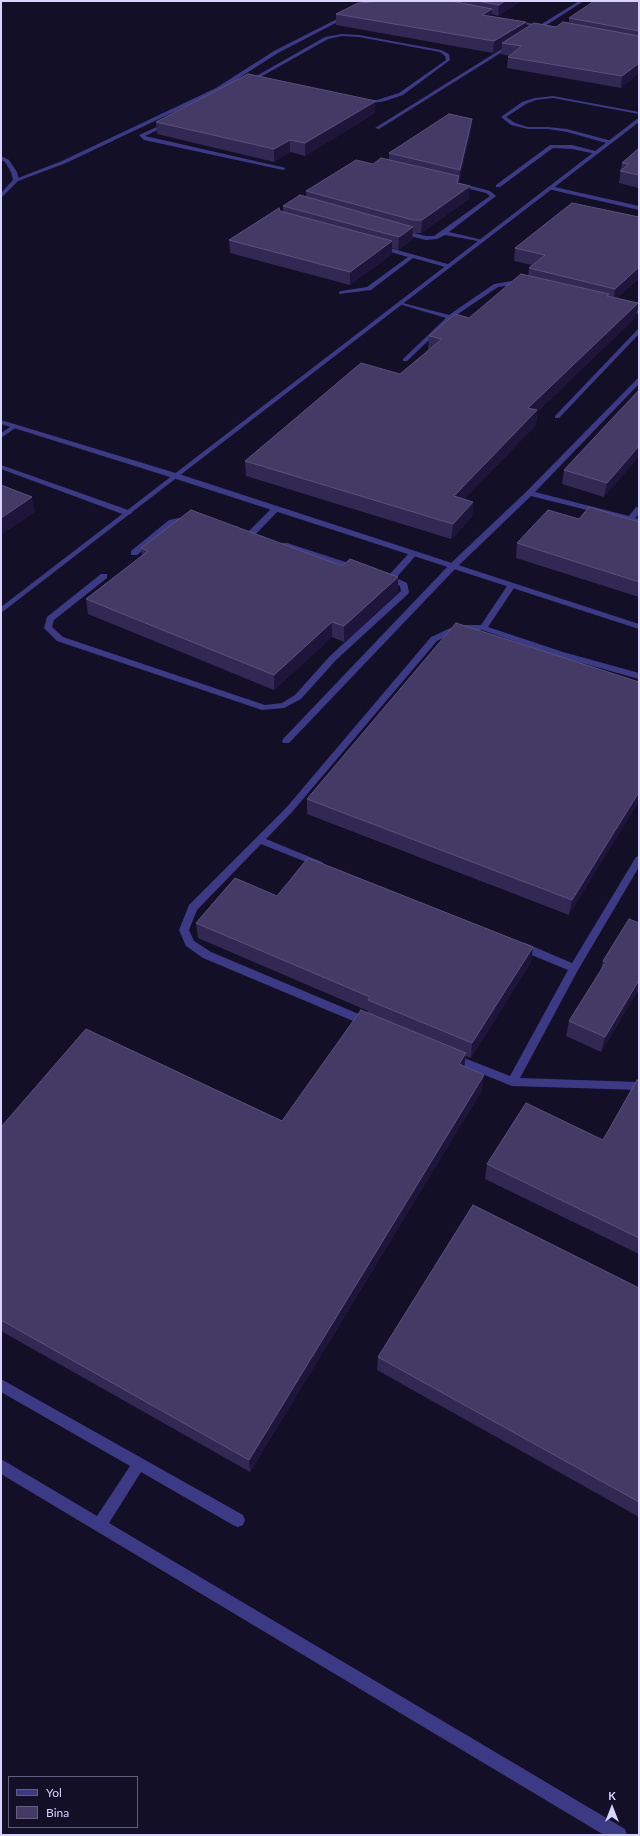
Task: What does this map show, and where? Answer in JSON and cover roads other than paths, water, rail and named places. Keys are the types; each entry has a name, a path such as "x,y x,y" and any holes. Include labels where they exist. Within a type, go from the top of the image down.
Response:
{"street":[{"path":"528,35 582,1"},
{"path":"1,196 16,180 64,162 218,90 276,52 350,15"},
{"path":"511,21 549,28"},
{"path":"238,87 327,38 359,36 441,51 447,55 448,60 401,94 385,100 374,102 359,100"},
{"path":"377,128 515,43"},
{"path":"252,80 260,82"},
{"path":"610,142 567,131 548,128 528,128 513,124 503,117 524,103 535,99 553,97 639,113"},
{"path":"1,612 639,120"},
{"path":"142,135 171,122"},
{"path":"127,132 142,135 144,138 284,168"},
{"path":"498,186 552,146 572,147 596,152"},
{"path":"1,158 7,161 14,172 16,180"},
{"path":"397,232 426,238 435,238 444,233 493,196 488,192 449,183"},
{"path":"550,188 639,208"},
{"path":"444,233 482,241"},
{"path":"374,245 449,266"},
{"path":"341,293 369,289 412,256"},
{"path":"405,360 450,317 496,285 512,283 527,285"},
{"path":"401,303 450,317"},
{"path":"616,307 639,312"},
{"path":"557,417 639,330"},
{"path":"286,741 453,566 530,493 639,380"},
{"path":"1,422 176,476 639,627"},
{"path":"1,436 14,426"},
{"path":"1,467 128,513"},
{"path":"530,493 635,520 639,509"},
{"path":"250,535 276,509"},
{"path":"134,553 172,522 184,519 199,520"},
{"path":"272,542 369,571"},
{"path":"104,576 50,619 48,628 60,639 265,708 284,705 298,697 333,658 405,592 404,585 387,576 414,554"},
{"path":"483,628 512,585"},
{"path":"382,1028 208,955 190,943 184,930 193,908 289,810 434,639 457,627 483,628 560,654 639,676"},
{"path":"259,840 325,867"},
{"path":"512,1082 574,968 639,859"},
{"path":"508,941 574,968"},
{"path":"447,1055 512,1082 588,1083 639,1086"},
{"path":"1,1385 238,1520"},
{"path":"99,1525 139,1464"},
{"path":"1,1466 619,1835"}]}
